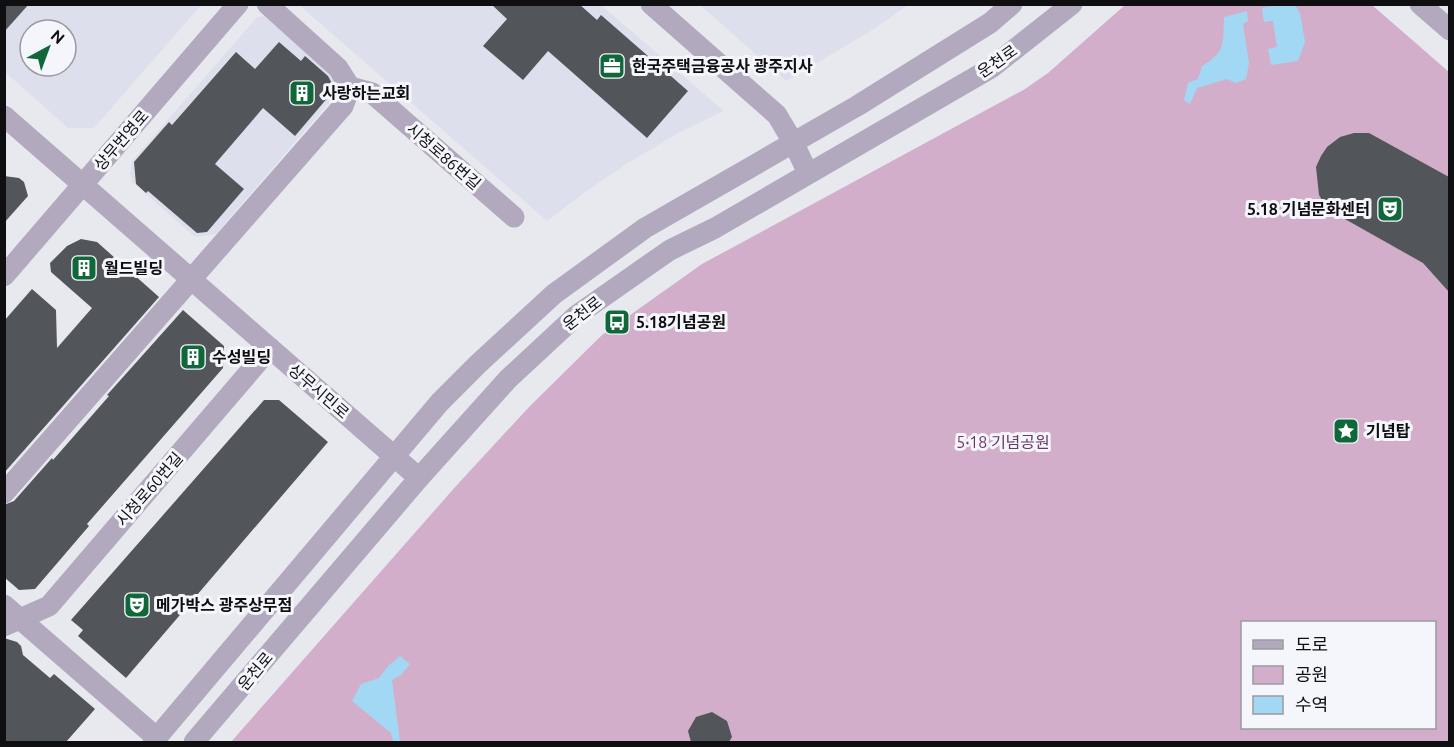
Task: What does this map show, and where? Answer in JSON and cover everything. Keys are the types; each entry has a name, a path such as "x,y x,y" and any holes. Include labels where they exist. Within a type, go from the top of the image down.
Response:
{"street":[{"name":"상무번영로","path":"4,276 238,4"},
{"path":"4,493 193,280 343,106 350,87 338,68 267,4"},
{"path":"651,4 777,115 808,173"},
{"name":"운천로","path":"155,740 440,402 554,294 645,228 876,95 990,23 1012,4"},
{"name":"운천로","path":"194,742 419,478 508,379 577,315 670,250 715,228 991,68 1072,4"},
{"path":"1420,4 1449,30"},
{"name":"시청로86번길","path":"350,87 372,93 514,217"},
{"name":"상무시민로","path":"4,116 419,478"},
{"name":"시청로60번길","path":"13,622 49,606 270,348"},
{"path":"4,605 13,622 155,740"}],"shaded area":[{"path":"5,5 201,5 94,128 68,128 5,72"},
{"path":"299,5 601,5 724,111 680,132 628,163 547,221"},
{"path":"700,5 908,5 871,31 786,81"},
{"path":"265,16 338,79 339,91 216,234 195,237 132,182 130,174 132,161 257,17"}],"green space":[{"name":"5·18 기념공원","path":"1125,5 1372,5 1449,72 1449,742 231,742 456,486 530,406 602,335 702,264 1025,89 1048,73"}],"water":[{"path":"1282,4 1295,5 1300,13 1305,42 1298,61 1271,65 1268,49 1277,47 1273,21 1264,22 1262,8"},
{"path":"1247,11 1248,21 1243,24 1249,63 1246,79 1236,83 1227,79 1197,88 1190,104 1184,100 1188,83 1198,79 1202,66 1215,56 1222,46 1224,17"},
{"path":"400,656 410,664 401,675 392,680 400,742 393,742 391,733 352,701 361,684 379,678"}],"building":[{"path":"4,4 29,4 4,32"},
{"name":"한국주택금융공사 광주지사","path":"491,4 579,4 597,20 601,15 688,91 647,138 548,51 523,80 483,46 507,19"},
{"path":"279,42 301,61 305,56 328,76 335,89 295,136 263,108 215,164 244,189 207,232 197,233 148,191 146,193 136,184 134,162 169,122 172,125 236,52 255,69"},
{"name":"5.18 기념문화센터","path":"1354,133 1369,133 1449,177 1449,292 1423,263 1336,214 1325,205 1319,195 1316,167 1321,156 1327,147 1340,137"},
{"path":"4,176 19,178 24,182 28,196 4,223"},
{"path":"81,239 97,242 159,297 4,473 4,321 32,289 56,310 57,348 92,308 51,272 50,263 67,246"},
{"path":"183,310 224,346 223,368 87,524 89,526 35,589 19,590 4,577 4,505 14,501 52,458 53,460"},
{"path":"264,400 279,400 328,442 126,678 78,636 83,630 71,620"},
{"path":"4,638 17,642 21,646 23,655 50,678 54,674 95,709 66,742 4,742"},
{"path":"712,712 727,721 732,737 729,742 691,742 688,731 696,717"}],"place":[{"name":"한국주택금융공사 광주지사","path":"612,66"},
{"name":"사랑하는교회","path":"302,93"},
{"name":"5.18 기념문화센터","path":"1390,209"},
{"name":"월드빌딩","path":"84,268"},
{"name":"5.18기념공원","path":"617,322"},
{"name":"수성빌딩","path":"193,357"},
{"name":"기념탑","path":"1346,431"},
{"name":"메가박스 광주상무점","path":"137,605"}]}
